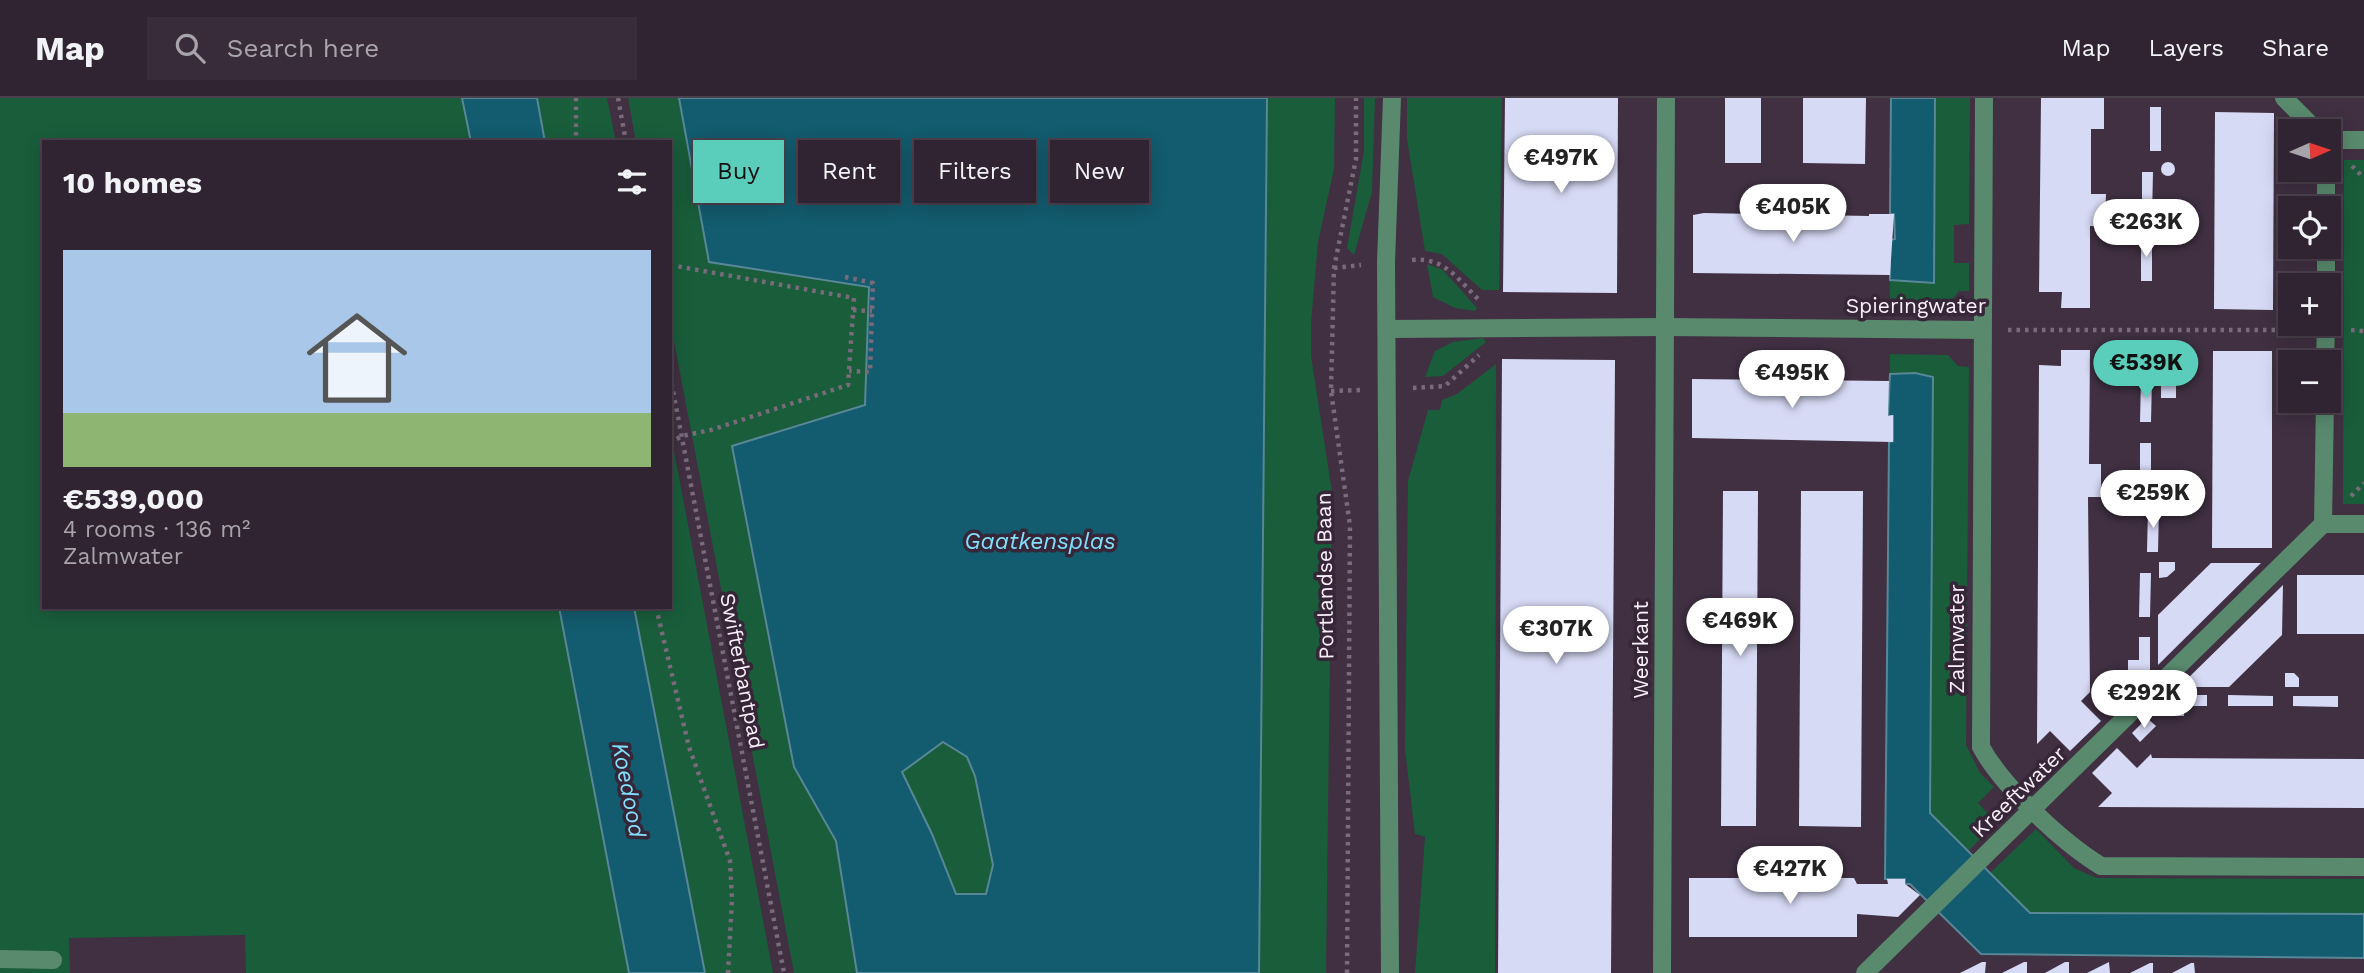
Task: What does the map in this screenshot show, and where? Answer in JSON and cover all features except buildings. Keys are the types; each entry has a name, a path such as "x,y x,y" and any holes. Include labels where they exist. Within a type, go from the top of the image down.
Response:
{"street":[{"path":"1390,973 1389,390 1386,262 1392,98"},
{"name":"Weerkant","path":"1662,973 1666,98"},
{"name":"Zalmwater","path":"1984,98 1981,747 1993,769 2079,852 2101,866 2364,867"},
{"path":"2284,98 2305,119"},
{"path":"2342,140 2364,140"},
{"name":"Spieringwater","path":"1387,329 1664,327 1982,330"},
{"path":"2325,413 2323,524 2364,524"},
{"name":"Kreeftwater","path":"1866,973 2323,524"},
{"path":"0,959 54,960"}],"path":[{"path":"576,98 576,140"},
{"path":"618,98 626,140"},
{"name":"Portlandse Baan","path":"1347,973 1350,526 1331,391 1334,268 1356,159 1356,98"},
{"path":"1331,391 1446,386 1507,328 1444,266 1431,258 1334,268"},
{"path":"672,265 854,298 848,385 711,430 682,436 672,442"},
{"path":"845,277 873,283 870,372 849,371"},
{"path":"853,310 872,311"},
{"name":"Spieringwater","path":"1982,330 2278,327"},
{"name":"Swifterbantpad","path":"672,384 783,973"},
{"path":"656,609 689,747 730,861 732,900 728,973"}],"green space":[{"path":"0,98 462,98 471,140 42,140 42,609 559,609 629,973 246,973 245,935 69,938 70,973 0,973"},
{"path":"537,98 607,98 616,140 545,140"},
{"path":"628,98 679,98 693,175 693,203 698,203 709,262 869,286 865,405 732,447 794,767 836,841 857,973 794,973 672,331 672,140 636,140"},
{"path":"1267,98 1335,98 1334,169 1318,242 1311,323 1311,356 1332,492 1326,973 1259,973"},
{"path":"1364,98 1375,98 1372,192 1354,255 1347,248 1364,151"},
{"path":"1407,98 1502,98 1499,290 1482,290 1442,254 1425,251 1407,139"},
{"path":"1935,98 1970,98 1969,224 1954,225 1954,263 1969,263 1969,291 1959,291 1950,302 1890,301 1890,280 1933,282"},
{"path":"2344,160 2364,160 2364,504 2343,504"},
{"path":"1427,264 1443,270 1477,308 1475,311 1455,308 1433,297"},
{"path":"1483,338 1486,342 1443,376 1425,377 1435,351 1453,342"},
{"path":"1890,354 1948,355 1958,366 1969,367 1966,745 1980,773 1994,787 1978,803 1997,823 1968,851 1930,812 1933,377 1890,374"},
{"path":"1496,364 1495,973 1415,973 1425,837 1415,834 1405,749 1408,481 1428,410 1440,410 1442,400 1457,394"},
{"path":"672,441 773,973 705,973 634,609 672,609"},
{"path":"943,742 967,757 975,776 993,865 986,894 956,894 932,834 902,772"},
{"path":"2036,829 2074,868 2097,878 2364,879 2364,914 2030,913 1990,873"}],"water":[{"path":"462,98 537,98 545,140 471,140"},
{"name":"Gaatkensplas","path":"679,98 1267,98 1259,973 857,973 836,841 794,767 732,446 865,405 869,287 709,262 698,203 784,203 784,140 693,140 693,175","holes":["943,742 967,757 975,776 993,865 986,894 956,894 932,834 902,772"]},
{"path":"1891,98 1935,98 1934,283 1890,280 1890,240 1895,239 1894,214 1890,214"},
{"path":"1915,373 1933,377 1930,813 2030,913 2364,914 2364,958 1981,954 1910,884 1905,884 1905,879 1885,879 1889,442 1893,441 1893,416 1888,416 1890,374"},
{"name":"Koedood","path":"559,609 634,609 705,973 629,973"}]}
